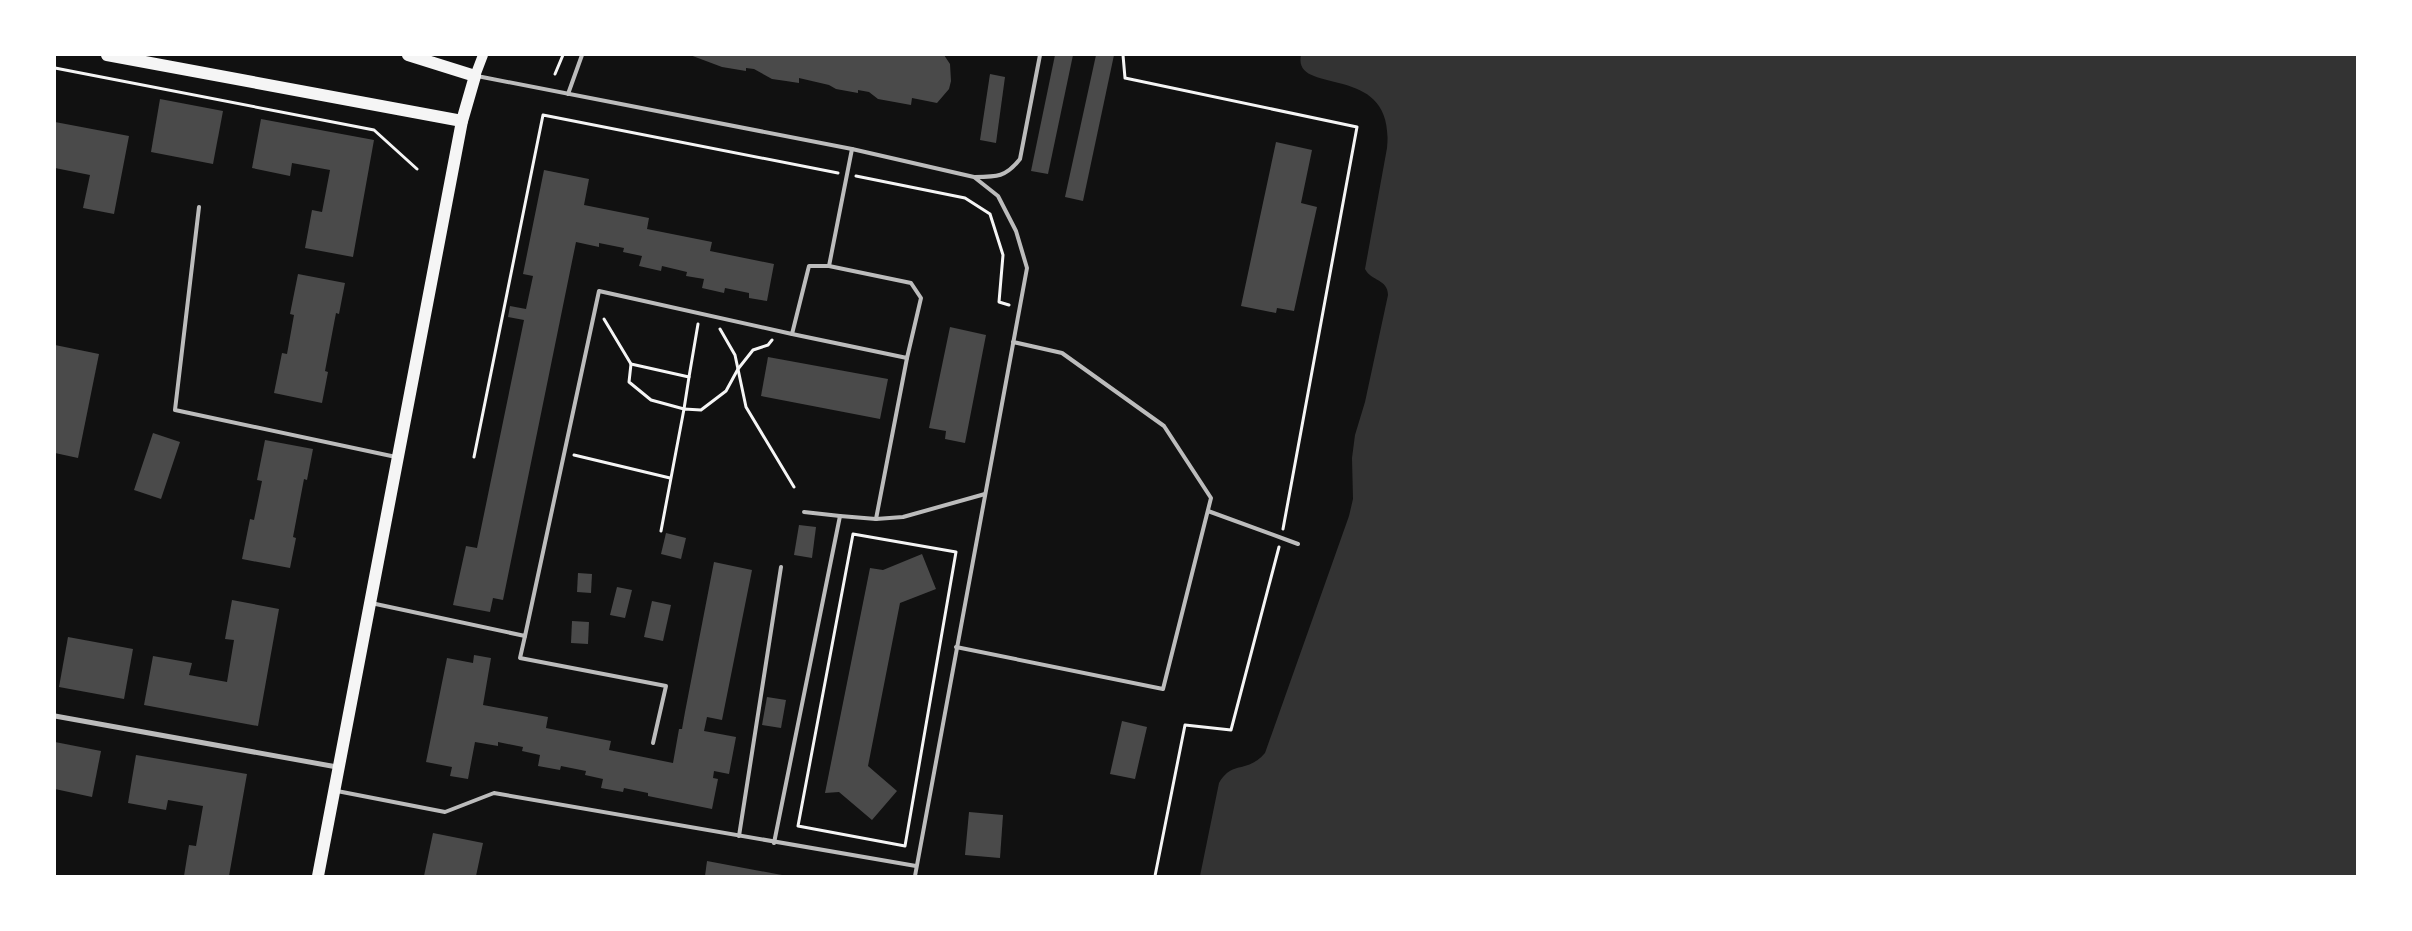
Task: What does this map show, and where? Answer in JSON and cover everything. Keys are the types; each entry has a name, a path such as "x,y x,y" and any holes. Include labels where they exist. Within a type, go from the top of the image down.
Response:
{"main road":[{"path":"107,55 462,121"},
{"path":"408,55 475,76"},
{"path":"318,876 462,121 483,55"}],"street":[{"path":"55,716 339,768"}],"lane":[{"path":"568,94 582,55"},
{"path":"475,76 852,149 974,177 995,177 1010,171 1020,159 1040,55"},
{"path":"829,266 852,149"},
{"path":"915,876 1027,268 1016,231 998,196 974,177"},
{"path":"199,208 174,410 398,458"},
{"path":"792,334 809,266 829,266 911,283 921,298 907,358 876,519"},
{"path":"653,743 666,686 520,658 599,291 779,332 907,358"},
{"path":"956,646 1163,689 1211,498 1164,426 1062,353 1013,342"},
{"path":"804,512 876,519 903,517 985,494"},
{"path":"1208,510 1298,544"},
{"path":"774,842 840,516"},
{"path":"738,836 781,567"},
{"path":"371,602 525,636"},
{"path":"335,791 445,812 494,793 916,866"}],"path":[{"path":"555,74 563,55"},
{"path":"1123,55 1125,78 1357,127 1281,538 1231,730 1185,725 1155,876"},
{"path":"55,68 374,130 418,169"},
{"path":"474,457 543,115 965,198 990,214 1003,255 999,302 1020,308"},
{"path":"596,306 631,364 629,382 651,400 684,409 701,410 726,391 738,369 753,350 768,345 779,332"},
{"path":"661,531 700,314"},
{"path":"714,317 735,355 746,407 794,488"},
{"path":"631,364 689,377"},
{"path":"564,453 670,478"},
{"path":"853,534 956,552 905,846 798,826 853,534"}],"shaded area":[{"path":"1301,55 2357,55 2357,876 1200,876 1219,783 1229,772 1252,763 1265,753 1349,516 1353,499 1352,458 1355,435 1365,402 1388,295 1385,286 1365,269 1387,148 1386,120 1376,102 1361,91 1312,75 1302,68"}],"building":[{"path":"690,55 944,55 950,64 951,81 949,89 937,103 912,98 911,105 878,99 869,92 858,90 858,93 836,89 829,85 799,78 799,83 772,79 754,69 746,68 746,71 722,67"},
{"path":"1055,55 1073,55 1048,174 1031,171"},
{"path":"1096,55 1114,55 1083,201 1065,197"},
{"path":"990,74 1005,77 996,143 980,140"},
{"path":"160,99 223,111 213,164 151,152"},
{"path":"261,119 374,140 353,257 305,248 312,210 322,212 330,170 292,163 290,176 252,168"},
{"path":"55,122 129,136 114,214 83,208 90,175 55,168"},
{"path":"1276,142 1312,150 1301,203 1317,207 1294,311 1277,308 1276,313 1241,306"},
{"path":"544,170 589,179 584,205 649,218 647,229 712,242 710,251 774,264 767,301 749,298 749,293 725,288 724,293 702,288 704,279 686,276 687,272 662,266 661,271 639,266 642,256 623,252 624,248 599,243 599,247 576,242 503,600 493,598 490,612 453,605 466,546 477,548 524,320 508,317 510,306 526,309 533,276 523,274"},
{"path":"298,274 345,283 339,314 336,313 325,371 328,372 322,403 274,393 282,353 287,354 294,315 290,314"},
{"path":"950,327 986,335 965,443 945,439 946,431 929,428"},
{"path":"55,345 99,354 78,458 55,453"},
{"path":"768,357 888,379 880,419 761,396"},
{"path":"153,433 180,442 161,499 134,490"},
{"path":"265,440 313,449 307,480 304,479 293,537 296,538 290,568 242,559 250,519 254,520 262,481 257,480"},
{"path":"799,525 816,527 812,558 794,555"},
{"path":"666,533 686,538 681,559 661,554"},
{"path":"922,554 936,589 900,603 868,766 897,791 872,820 839,792 825,793 870,568 883,570"},
{"path":"714,562 752,570 722,720 707,717 704,731 736,737 729,774 714,771 713,778 718,779 712,809 648,796 648,793 624,788 623,792 601,788 603,779 585,775 586,771 561,766 560,770 538,766 540,755 522,751 523,747 498,742 498,746 475,742 468,779 450,776 452,767 426,762 447,658 473,663 474,655 491,658 483,705 548,717 546,728 611,741 609,750 673,763 679,729 682,729"},
{"path":"578,573 592,574 591,593 577,592"},
{"path":"617,587 632,590 625,618 610,615"},
{"path":"232,600 279,609 258,726 144,705 153,656 192,663 189,675 227,682 234,640 225,639"},
{"path":"652,601 671,605 663,641 644,637"},
{"path":"572,621 589,622 588,644 571,643"},
{"path":"68,637 133,649 124,699 59,687"},
{"path":"767,697 786,700 781,728 762,725"},
{"path":"1122,721 1147,727 1135,779 1110,774"},
{"path":"55,742 101,751 92,797 55,789"},
{"path":"136,755 247,774 229,876 184,876 189,845 196,846 203,806 168,800 166,810 128,803"},
{"path":"969,812 1003,815 1000,858 965,855"},
{"path":"433,833 483,843 476,876 424,876"},
{"path":"707,861 782,875 782,876 705,876"}]}
